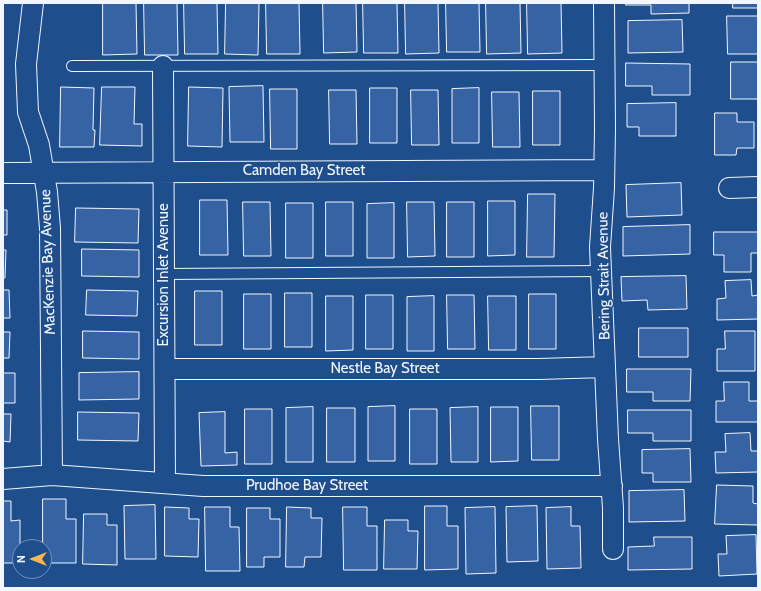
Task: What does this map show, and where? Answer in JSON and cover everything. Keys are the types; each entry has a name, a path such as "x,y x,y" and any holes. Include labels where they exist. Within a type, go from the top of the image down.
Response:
{"street":[{"path":"30,3 36,3"},
{"name":"Bering Strait Avenue","path":"604,3 604,170 600,247 608,439 613,508 613,549"},
{"name":"MacKenzie Bay Avenue","path":"33,4 26,64 28,112 39,146 47,192 50,228 52,475"},
{"name":"Excursion Inlet Avenue","path":"164,66 165,483"},
{"name":"Camden Bay Street","path":"3,173 604,170"},
{"path":"729,188 758,188"},
{"name":"Nestle Bay Street","path":"165,369 539,370 605,367"},
{"name":"Prudhoe Bay Street","path":"3,479 52,475 203,486 612,486"}],"lane":[{"path":"72,66 604,65"},
{"path":"164,274 601,271"}],"building":[{"path":"103,3 136,3 137,54 103,55"},
{"path":"144,3 177,3 178,55 145,55"},
{"path":"184,3 217,3 218,54 185,54"},
{"path":"226,3 259,3 258,55 225,54"},
{"path":"266,3 299,3 300,54 267,54"},
{"path":"323,3 356,3 357,52 324,53"},
{"path":"363,3 397,3 398,53 364,53"},
{"path":"405,3 438,3 439,53 406,54"},
{"path":"446,3 479,3 480,52 447,52"},
{"path":"486,3 520,3 521,53 487,54"},
{"path":"527,3 561,3 562,53 528,54"},
{"path":"626,3 689,3 689,13 651,14 651,5 626,5"},
{"path":"733,3 758,3 758,8 733,8"},
{"path":"727,16 758,16 758,54 728,54"},
{"path":"682,20 683,52 628,53 628,21"},
{"path":"731,62 758,62 758,99 731,99"},
{"path":"626,63 690,64 690,95 652,95 652,86 626,86"},
{"path":"263,86 264,142 230,142 229,87"},
{"path":"61,87 94,88 94,147 60,147"},
{"path":"102,87 135,87 134,124 142,124 142,146 100,145"},
{"path":"189,87 223,88 222,147 188,146"},
{"path":"370,88 397,88 397,143 370,143"},
{"path":"479,88 479,143 452,143 452,89"},
{"path":"270,89 297,89 297,149 271,149"},
{"path":"329,90 356,90 357,144 330,144"},
{"path":"411,90 438,90 439,145 412,145"},
{"path":"533,91 560,91 560,145 533,145"},
{"path":"492,92 519,92 520,147 493,147"},
{"path":"676,103 676,136 639,136 639,127 627,127 627,104"},
{"path":"715,113 737,113 737,122 754,122 754,148 737,148 736,155 715,155"},
{"path":"681,183 682,215 627,217 626,185"},
{"path":"528,194 555,194 554,257 527,257"},
{"path":"200,200 227,200 228,255 200,255"},
{"path":"488,201 515,201 515,255 488,256"},
{"path":"243,202 270,202 271,256 244,256"},
{"path":"326,202 353,202 353,256 326,256"},
{"path":"407,202 434,202 435,256 408,257"},
{"path":"447,202 474,202 474,257 447,257"},
{"path":"286,203 313,203 313,258 286,258"},
{"path":"394,203 394,258 367,258 367,204"},
{"path":"76,208 139,209 138,243 75,242"},
{"path":"3,210 7,210 7,235 3,235"},
{"path":"690,225 690,254 623,256 623,227"},
{"path":"714,232 758,232 758,253 751,253 751,272 724,272 724,255 714,255"},
{"path":"82,249 139,250 139,277 82,276"},
{"path":"3,250 6,250 5,278 3,278"},
{"path":"686,276 687,309 648,310 647,300 622,301 621,277"},
{"path":"751,280 752,296 758,295 758,319 717,320 717,299 726,298 725,281"},
{"path":"3,290 9,290 10,318 3,318"},
{"path":"87,290 138,291 137,316 86,315"},
{"path":"195,291 222,291 222,345 195,345"},
{"path":"285,293 312,293 312,347 285,347"},
{"path":"244,294 271,294 271,349 244,349"},
{"path":"529,294 556,294 556,349 529,349"},
{"path":"366,295 393,295 393,349 366,349"},
{"path":"447,295 474,295 475,349 448,349"},
{"path":"326,296 353,296 353,350 326,351"},
{"path":"434,296 434,351 407,351 407,297"},
{"path":"488,296 516,296 516,350 489,350"},
{"path":"639,328 688,328 688,357 639,357"},
{"path":"83,331 139,332 139,359 83,358"},
{"path":"725,331 755,331 755,371 717,371 717,349 725,349"},
{"path":"3,332 10,332 9,358 3,358"},
{"path":"627,369 691,369 690,401 653,401 653,392 627,392"},
{"path":"139,372 139,399 79,400 79,373"},
{"path":"3,373 15,373 15,403 3,403"},
{"path":"724,382 749,382 749,401 758,401 758,422 716,422 716,401 724,401"},
{"path":"395,406 395,461 368,461 368,407"},
{"path":"531,406 559,406 559,460 532,460"},
{"path":"313,407 313,462 286,462 286,408"},
{"path":"478,407 478,462 451,462 450,408"},
{"path":"491,407 518,407 518,461 491,462"},
{"path":"327,408 355,408 355,462 327,462"},
{"path":"245,409 272,409 272,464 245,464"},
{"path":"410,409 437,409 437,464 410,464"},
{"path":"628,410 691,410 691,441 653,441 653,433 628,433"},
{"path":"78,412 139,413 138,441 78,440"},
{"path":"225,412 225,453 237,452 237,465 201,466 199,413"},
{"path":"3,414 11,414 10,442 3,441"},
{"path":"750,433 751,451 758,451 758,472 716,473 715,452 726,452 725,434"},
{"path":"690,449 691,482 653,482 653,473 642,473 642,450"},
{"path":"717,485 753,486 753,503 758,504 758,525 715,524"},
{"path":"684,490 685,521 629,522 629,491"},
{"path":"43,499 66,499 66,519 76,519 76,563 52,563 52,539 43,539"},
{"path":"3,501 11,501 11,521 20,520 20,539 12,539 12,563 3,563"},
{"path":"155,505 156,559 125,559 124,506"},
{"path":"425,506 447,506 447,526 458,526 458,569 425,570"},
{"path":"537,506 538,561 507,562 506,507"},
{"path":"165,507 189,508 189,519 199,519 198,557 165,556"},
{"path":"205,507 230,507 230,527 239,527 240,571 206,571"},
{"path":"287,507 311,508 311,518 322,518 321,557 305,557 304,567 286,567"},
{"path":"343,507 367,507 367,526 377,526 377,570 344,570"},
{"path":"495,507 496,573 466,574 465,508"},
{"path":"571,507 571,526 580,526 581,568 547,569 546,508"},
{"path":"247,508 270,508 270,519 280,519 280,557 264,557 264,567 247,567"},
{"path":"84,514 107,514 107,525 117,525 117,565 83,564"},
{"path":"385,520 408,520 408,531 418,531 417,569 384,569"},
{"path":"756,535 757,574 719,576 718,554 727,554 726,536"},
{"path":"654,537 692,537 692,569 628,570 628,547 654,546"}]}
